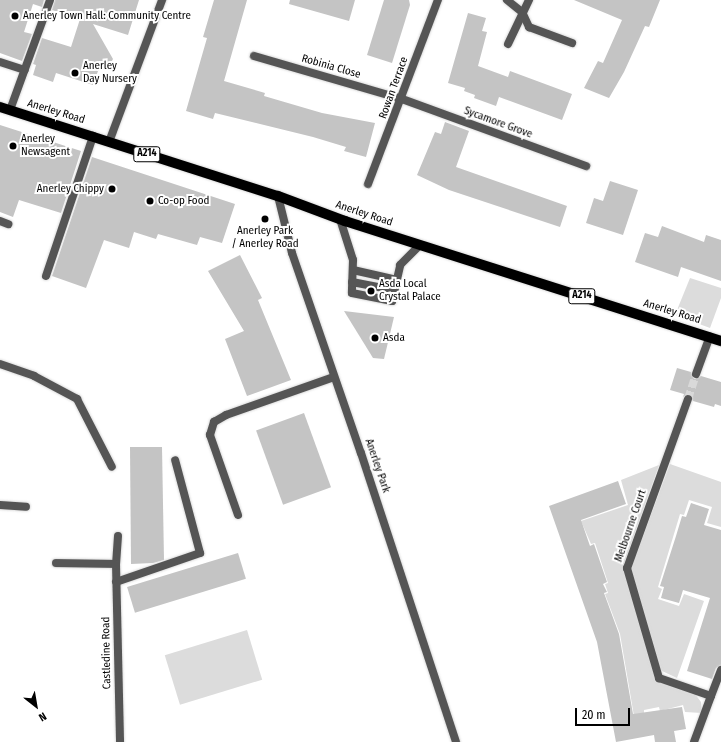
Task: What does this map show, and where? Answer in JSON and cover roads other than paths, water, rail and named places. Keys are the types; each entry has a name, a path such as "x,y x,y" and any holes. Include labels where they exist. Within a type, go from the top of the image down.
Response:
{"main road":[{"name":"Anerley Road","path":"0,107 278,196 340,219 420,245 710,336 721,341"}],"street":[{"path":"10,110 50,0"},
{"path":"110,142 162,0"},
{"name":"Rowan Terrace","path":"368,184 402,99 438,0"},
{"path":"507,0 522,12 529,27 572,43"},
{"path":"508,44 529,0"},
{"name":"Robinia Close","path":"254,56 402,99"},
{"path":"0,62 25,70"},
{"name":"Sycamore Grove","path":"402,99 586,166"},
{"path":"46,276 93,136"},
{"name":"Anerley Park","path":"278,196 292,253 364,460 456,742"},
{"path":"340,219 353,260 352,293 392,301 400,265 420,245"},
{"path":"353,270 397,280"},
{"path":"696,374 710,336"},
{"path":"0,364 34,376 77,399 112,467"},
{"path":"238,515 210,435 214,422 226,415 334,377"},
{"name":"Melbourne Court","path":"688,399 627,568 659,678 711,696"},
{"path":"116,582 200,553 175,460"},
{"path":"0,505 26,506"},
{"name":"Castledine Road","path":"118,536 116,582 120,742"},
{"path":"56,563 116,564"},
{"path":"694,742 721,670"}],"tunnel":[{"path":"688,399 696,374"}],"place":[{"name":"Anerley Town Hall: Community Centre","path":"15,16"},
{"name":"Anerley Day Nursery","path":"75,73"},
{"name":"Anerley Newsagent","path":"13,146"},
{"name":"Anerley Chippy","path":"112,189"},
{"name":"Co-op Food","path":"150,201"},
{"name":"Anerley Park / Anerley Road","path":"265,219"},
{"name":"Asda Local Crystal Palace","path":"371,291"},
{"name":"Asda","path":"375,338"}]}
